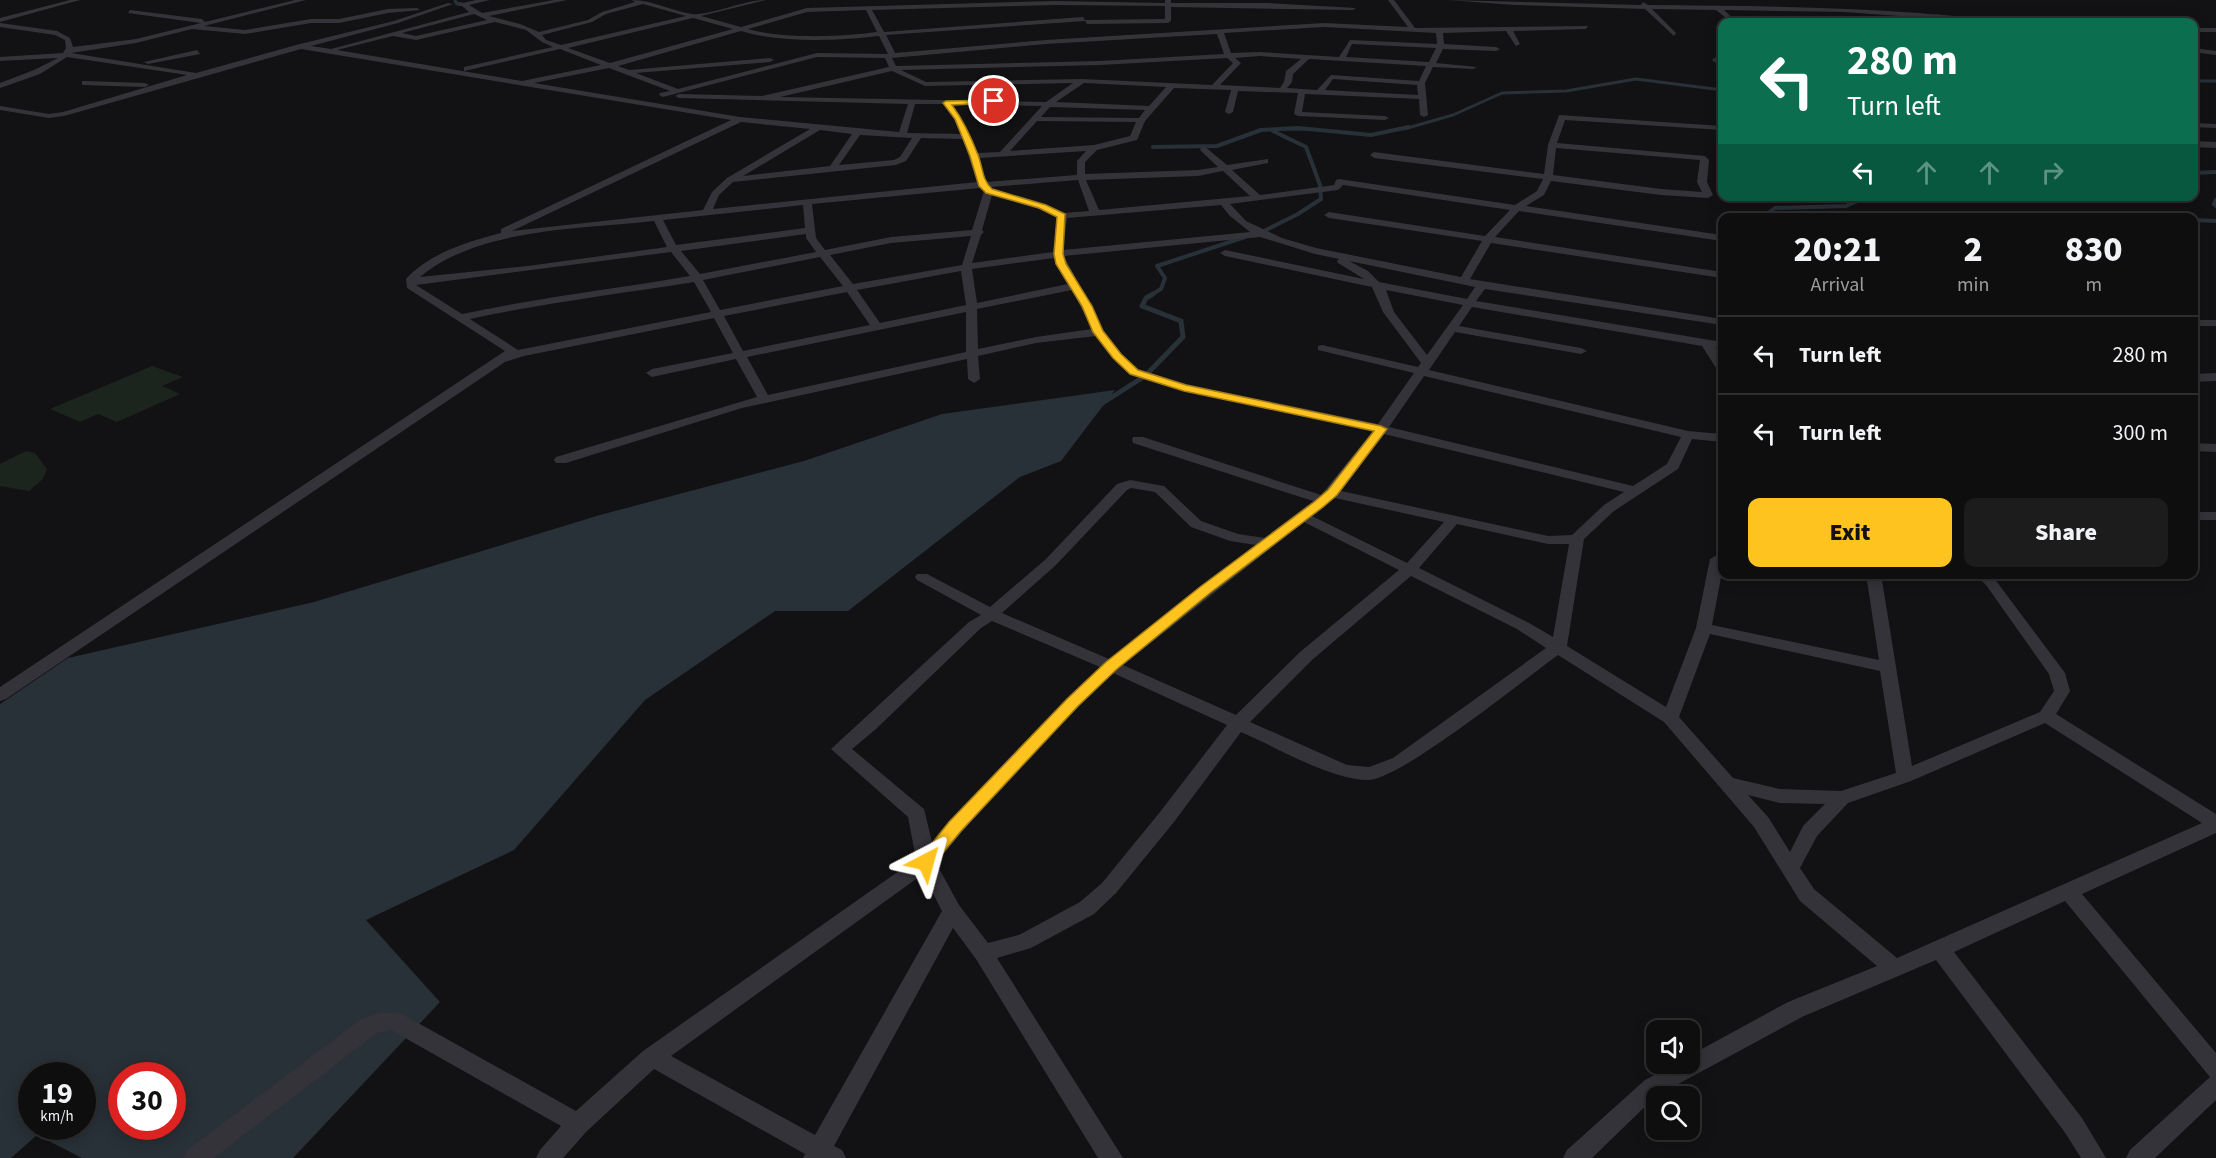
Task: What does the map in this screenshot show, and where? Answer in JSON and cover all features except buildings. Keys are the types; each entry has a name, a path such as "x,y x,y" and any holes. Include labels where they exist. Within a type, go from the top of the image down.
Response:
{"street":[{"path":"0,20 77,0"},
{"path":"0,59 68,52 144,39 303,0"},
{"path":"403,2 465,5 487,0"},
{"path":"480,16 564,0"},
{"path":"635,0 790,41 1085,21 1168,21 1168,2"},
{"path":"731,0 745,4"},
{"path":"458,71 563,48 690,15 763,0"},
{"path":"803,20 807,10 806,0"},
{"path":"1348,27 1351,16 1359,16 1350,0"},
{"path":"1391,0 1413,30"},
{"path":"1450,0 1560,5 1580,3 1645,7 1780,9 1951,18"},
{"path":"1638,0 1674,33"},
{"path":"1708,0 1729,18"},
{"path":"1767,0 1786,16"},
{"path":"1820,0 1842,17"},
{"path":"525,82 613,66 807,10 1055,1 1068,3 1223,3 1265,9 1353,8"},
{"path":"465,5 472,13 539,34 590,21 604,13 643,2"},
{"path":"1499,2 1509,9"},
{"path":"1068,3 1085,21 1104,53"},
{"path":"1223,3 1225,14"},
{"path":"0,108 59,115 450,4"},
{"path":"1560,5 1565,12 1604,14"},
{"path":"1870,18 1852,5 1911,6"},
{"path":"189,27 238,33 311,21 339,21 410,8 427,11"},
{"path":"868,8 882,33 893,68 931,89 931,103"},
{"path":"1265,9 1302,22 1348,27 1439,31 1586,27 1568,17"},
{"path":"130,12 211,22"},
{"path":"329,50 472,13"},
{"path":"862,18 873,18"},
{"path":"391,34 416,38 494,20"},
{"path":"1144,22 1165,39"},
{"path":"1523,22 1530,29"},
{"path":"0,25 64,35 69,42 68,52"},
{"path":"760,99 893,68 1104,53 1224,29 1324,25"},
{"path":"1287,27 1288,37"},
{"path":"790,41 797,29"},
{"path":"1213,88 1237,63 1228,56 1224,29"},
{"path":"1509,30 1516,44"},
{"path":"2198,30 2216,30"},
{"path":"1424,115 1421,83 1441,46 1439,31"},
{"path":"539,34 544,41 677,91"},
{"path":"99,58 138,45 144,39"},
{"path":"1341,59 1350,42 1496,49"},
{"path":"298,46 740,119 857,133 964,137"},
{"path":"627,71 822,55 1104,53 1170,60 1288,51 1307,57 1473,67"},
{"path":"2198,51 2216,53"},
{"path":"0,86 39,71 68,52 196,75"},
{"path":"140,64 197,52"},
{"path":"1168,52 1170,60"},
{"path":"1003,154 1049,103 1082,81 1104,53"},
{"path":"663,95 795,57"},
{"path":"1282,90 1288,82 1289,73 1307,57"},
{"path":"1319,92 1331,77 1421,83"},
{"path":"925,84 1082,81 1421,97"},
{"path":"85,83 160,85"},
{"path":"974,156 1094,148 1134,138 1141,120 1171,86"},
{"path":"1229,112 1235,89"},
{"path":"1302,91 1298,114 1385,118"},
{"path":"598,95 931,103 994,101 1151,108"},
{"path":"902,136 912,102"},
{"path":"946,103 958,119 986,188 979,232 966,267 972,308 974,379"},
{"path":"1464,281 1488,239 1517,208 1541,193 1548,178 1552,145 1562,117 1718,128"},
{"path":"1035,118 1141,120"},
{"path":"0,695 513,351 411,286 411,281 417,273 740,119"},
{"path":"2198,125 2215,127"},
{"path":"707,212 715,194 730,180 818,128"},
{"path":"832,170 857,133"},
{"path":"730,180 899,162 917,137"},
{"path":"2198,144 2216,145"},
{"path":"1374,155 1661,192 1708,195 1702,182 1705,160 1702,158 1552,145"},
{"path":"1094,148 1081,161 1081,177 1095,213"},
{"path":"1204,149 1258,198"},
{"path":"490,237 807,201 986,188 1081,177 1198,172 1264,161"},
{"path":"986,188 1062,216 1258,198 1338,187 1339,182 1718,237"},
{"path":"807,201 811,238 877,327"},
{"path":"1224,202 1233,216 1259,234 1343,261 1364,273 1377,285 1389,312 1424,367"},
{"path":"1329,215 1718,274"},
{"path":"1062,216 1058,254 1061,264 1099,332 1117,356 1134,372 1155,380 1381,429 1636,491"},
{"path":"657,218 670,244 697,278 765,400"},
{"path":"411,281 810,230"},
{"path":"458,318 519,305 579,298 697,278 913,237 979,232"},
{"path":"501,360 521,353 966,267 1058,254 1259,234"},
{"path":"1312,250 1482,285 1718,321"},
{"path":"1225,253 1469,303 1718,344"},
{"path":"549,1158 578,1124 651,1058 926,862 955,827 1073,702 1111,666 1205,590 1304,517 1328,496 1381,429 1482,285"},
{"path":"652,373 1075,286"},
{"path":"2198,323 2216,323"},
{"path":"1451,328 1581,351"},
{"path":"561,460 739,405 1036,340 1099,332"},
{"path":"1706,342 1718,362"},
{"path":"1322,348 1424,367 1688,435 1718,438"},
{"path":"2198,378 2216,377"},
{"path":"1138,440 1328,496 1454,519 1548,540 1565,541 1576,538 1610,508 1673,466 1688,435"},
{"path":"2198,447 2216,448"},
{"path":"1111,1158 983,952 952,911 926,862 917,814 840,749 870,725 975,626 991,615 1084,529 1118,489 1130,484 1159,489 1196,524 1235,538 1268,543"},
{"path":"1304,517 1559,646 1670,717 1761,822 1807,895 1894,968"},
{"path":"983,952 1024,942 1087,908 1109,888 1239,722 1306,656 1409,570 1454,519"},
{"path":"922,577 991,615 1239,722 1344,771 1370,774 1399,762 1559,646 1576,538"},
{"path":"1670,717 1704,628 1717,559"},
{"path":"1874,579 1905,776"},
{"path":"1726,783 1780,796 1842,798 1905,776 2046,716 2062,691 2057,673 1988,579"},
{"path":"1704,628 1887,667"},
{"path":"2046,716 2216,824"},
{"path":"1791,868 1810,831 1842,798"},
{"path":"1575,1158 1653,1087 1796,1009 1940,949 2216,824"},
{"path":"2069,892 2216,1069"},
{"path":"651,1058 666,1064 822,1156 952,911"},
{"path":"1940,949 2074,1126 2094,1158"},
{"path":"195,1158 369,1026 381,1021 394,1022 494,1075 578,1124"},
{"path":"2138,1158 2216,1085"}],"shaded area":[{"path":"152,366 183,377 162,386 180,394 117,422 98,414 80,422 50,409"},
{"path":"1115,390 1061,461 1020,477 848,611 775,611 645,700 514,850 366,920 440,1002 293,1158 82,1158 47,1140 96,1140 96,1062 18,1062 18,1140 31,1140 11,1158 0,1158 0,704 68,658 314,602 600,515 804,461 942,414"},
{"path":"26,451 35,453 47,469 43,479 29,491 0,486 0,464"}],"waterway":[{"path":"455,0 456,3 468,5"},
{"path":"1718,58 1714,60 1718,62"},
{"path":"1404,129 1453,115 1502,93 1566,91 1636,79 1718,89"},
{"path":"2198,81 2216,81"},
{"path":"1153,147 1217,146 1261,130 1298,128 1371,135 1409,127"},
{"path":"1285,129 1306,129"},
{"path":"1260,233 1298,214 1321,199 1320,185 1306,147 1273,131"},
{"path":"2198,173 2216,172"},
{"path":"2216,200 2214,204 2216,206"},
{"path":"1768,213 1775,208 1846,206 1858,201"},
{"path":"2198,220 2216,221"},
{"path":"1151,295 1161,289 1165,278 1157,266 1245,237"},
{"path":"1101,404 1145,376 1183,337 1181,321 1142,306 1146,298 1153,294"}],"route":[{"path":"926,862 955,827 1073,702 1111,666 1205,590 1319,505 1332,493 1381,429 1184,387 1134,372 1117,356 1099,332 1087,306 1061,264 1058,254 1062,216 1051,210 989,191 982,184 974,156 958,119 946,103 994,101"}]}
